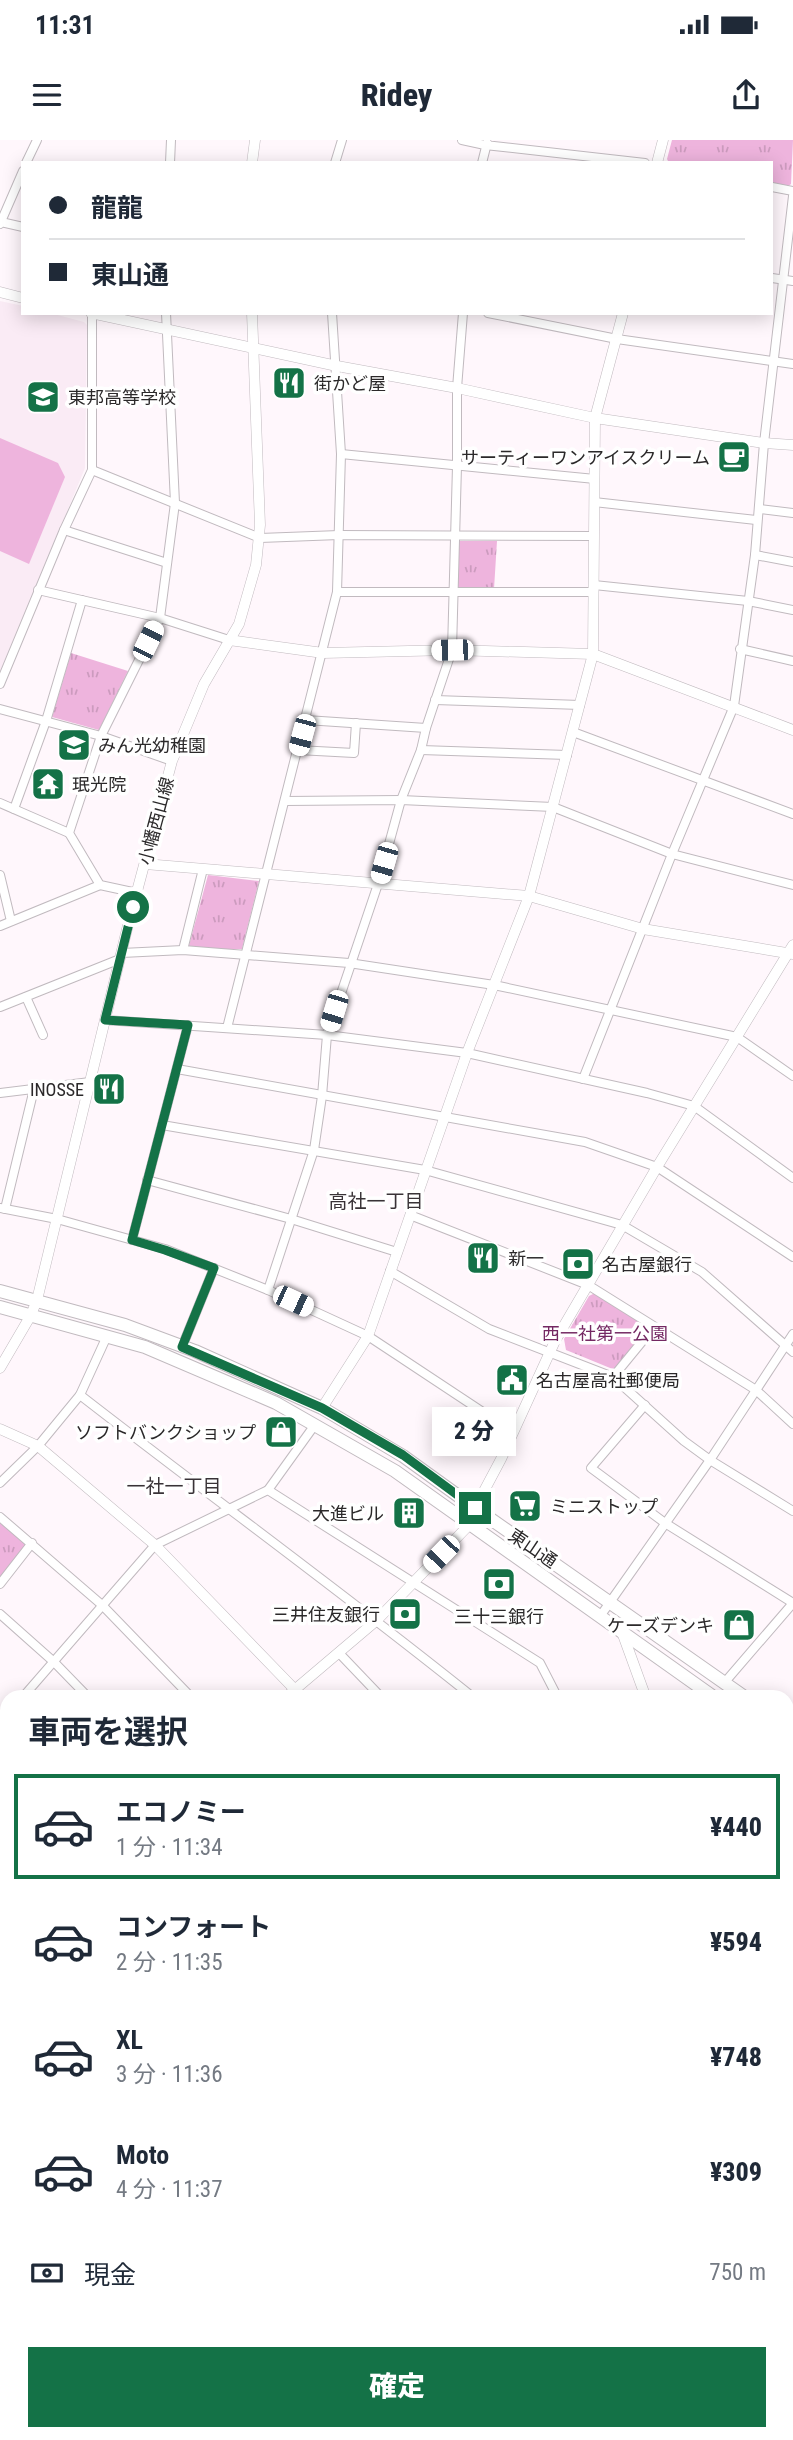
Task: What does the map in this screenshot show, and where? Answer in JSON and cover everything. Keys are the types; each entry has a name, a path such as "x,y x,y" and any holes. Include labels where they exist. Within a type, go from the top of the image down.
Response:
{"main road":[{"name":"東山通","path":"0,1290 125,1325 322,1408 403,1455 736,1690"},
{"name":"東山通","path":"0,1307 145,1347 276,1403 395,1471 704,1690"}],"street":[{"path":"27,161 37,140"},
{"path":"170,161 171,140"},
{"path":"253,161 255,140"},
{"path":"336,161 342,140"},
{"path":"462,140 544,150 597,160"},
{"path":"544,150 550,140"},
{"path":"658,161 663,140"},
{"path":"482,161 487,142"},
{"path":"21,176 0,223 21,227"},
{"path":"583,1079 734,706 755,555 764,443 793,194 773,187"},
{"path":"773,278 793,281"},
{"path":"0,292 21,297"},
{"path":"0,684 38,590 92,470 92,315"},
{"path":"101,315 595,418 793,445"},
{"path":"69,833 101,736 160,618 175,503 166,315"},
{"name":"小幡西山線","path":"0,1368 37,1300 172,761 204,684 242,614 256,565 260,538 252,315"},
{"path":"227,1028 337,592 341,454 332,315"},
{"path":"268,1290 314,1150 327,1035 349,963 378,884 401,800 421,750 452,650 457,388 463,315"},
{"path":"498,315 617,339 793,364"},
{"path":"322,1408 368,1336 467,1053 529,896 593,654 595,418 622,315"},
{"path":"341,454 594,479"},
{"path":"92,470 260,538 339,535 594,536"},
{"path":"594,502 756,520"},
{"path":"760,509 793,513"},
{"path":"64,530 167,563"},
{"path":"755,555 793,562"},
{"path":"337,592 594,589 748,601 793,610"},
{"path":"38,590 160,618 229,640 323,653 452,650 593,654 793,730"},
{"path":"14,809 46,721 82,600"},
{"path":"740,649 793,661"},
{"path":"435,700 580,705"},
{"path":"0,709 101,736 172,761"},
{"path":"306,720 426,728"},
{"path":"298,750 354,753 356,723"},
{"path":"573,732 793,814"},
{"path":"421,750 567,755"},
{"path":"285,801 401,800 553,807 672,855 793,885"},
{"path":"0,803 69,833 100,885"},
{"path":"145,864 529,896 643,929 792,951 694,1106 588,1285 550,1353 475,1508 470,1524 377,1620 302,1690"},
{"path":"183,950 204,869"},
{"path":"0,875 11,921"},
{"path":"0,926 100,885 137,893"},
{"path":"0,1007 121,956 183,950 349,963 494,985 737,1037 792,1074"},
{"path":"26,996 43,1035"},
{"path":"105,1020 327,1035 467,1053 583,1079 694,1106 793,1178"},
{"path":"132,1240 188,1025"},
{"path":"177,1069 585,1142 657,1167 793,1256"},
{"path":"0,1093 90,1082"},
{"path":"34,1089 2,1208 57,1219 165,1250 268,1290 368,1336 513,1432"},
{"path":"162,1125 425,1170 622,1225 702,1272 793,1352"},
{"path":"148,1180 291,1219 397,1252"},
{"path":"410,1215 588,1285 756,1390 793,1424"},
{"path":"182,1347 214,1268"},
{"path":"390,1271 488,1329 613,1377 684,1441 793,1511"},
{"path":"613,1377 654,1327"},
{"path":"601,1615 710,1460 793,1334"},
{"path":"0,1483 38,1446 80,1395 107,1336"},
{"path":"80,1395 227,1509 377,1620 464,1690"},
{"path":"645,1405 591,1468 665,1523 793,1603 725,1682"},
{"path":"29,1690 155,1545 268,1490 314,1426"},
{"path":"0,1429 38,1446 155,1545 296,1690"},
{"path":"268,1490 540,1663 554,1690"},
{"path":"0,1517 102,1605 184,1690"},
{"path":"0,1584 32,1542"},
{"path":"0,1614 54,1661 81,1690"},
{"path":"621,1629 643,1690"},
{"path":"339,1653 374,1690"}],"shaded area":[{"name":"東邦高等学校","path":"0,301 21,306 21,315 58,315 87,325 85,468 0,674"}],"green space":[{"path":"672,140 793,140 791,184 787,187 773,184 773,161 667,159"},
{"path":"0,438 58,463 65,477 29,564 0,551"},
{"path":"459,541 497,541 494,589 457,589"},
{"path":"71,653 128,671 99,730 52,717"},
{"path":"208,875 259,881 242,949 188,949"},
{"name":"西一社第一公園","path":"595,1293 648,1326 648,1330 615,1370 566,1350 564,1339 589,1296"},
{"path":"0,1521 26,1541 27,1546 0,1579"}],"place":[{"name":"街かど屋","path":"289,383"},
{"name":"東邦高等学校","path":"43,397"},
{"name":"サーティーワンアイスクリーム","path":"734,457"},
{"name":"みん光幼稚園","path":"74,745"},
{"name":"珉光院","path":"48,784"},
{"name":"INOSSE","path":"109,1089"},
{"name":"新一","path":"483,1258"},
{"name":"名古屋銀行","path":"578,1264"},
{"name":"名古屋高社郵便局","path":"512,1380"},
{"name":"ソフトバンクショップ","path":"281,1432"},
{"name":"ミニストップ","path":"525,1506"},
{"name":"大進ビル","path":"409,1513"},
{"name":"三十三銀行","path":"499,1584"},
{"name":"三井住友銀行","path":"405,1614"},
{"name":"ケーズデンキ","path":"739,1625"}],"district":[{"name":"高社一丁目","path":"376,1201"},
{"name":"一社一丁目","path":"174,1486"}],"route":[{"path":"133,907 105,1020 188,1025 132,1240 214,1268 182,1347 322,1408 403,1455 475,1508"}]}
